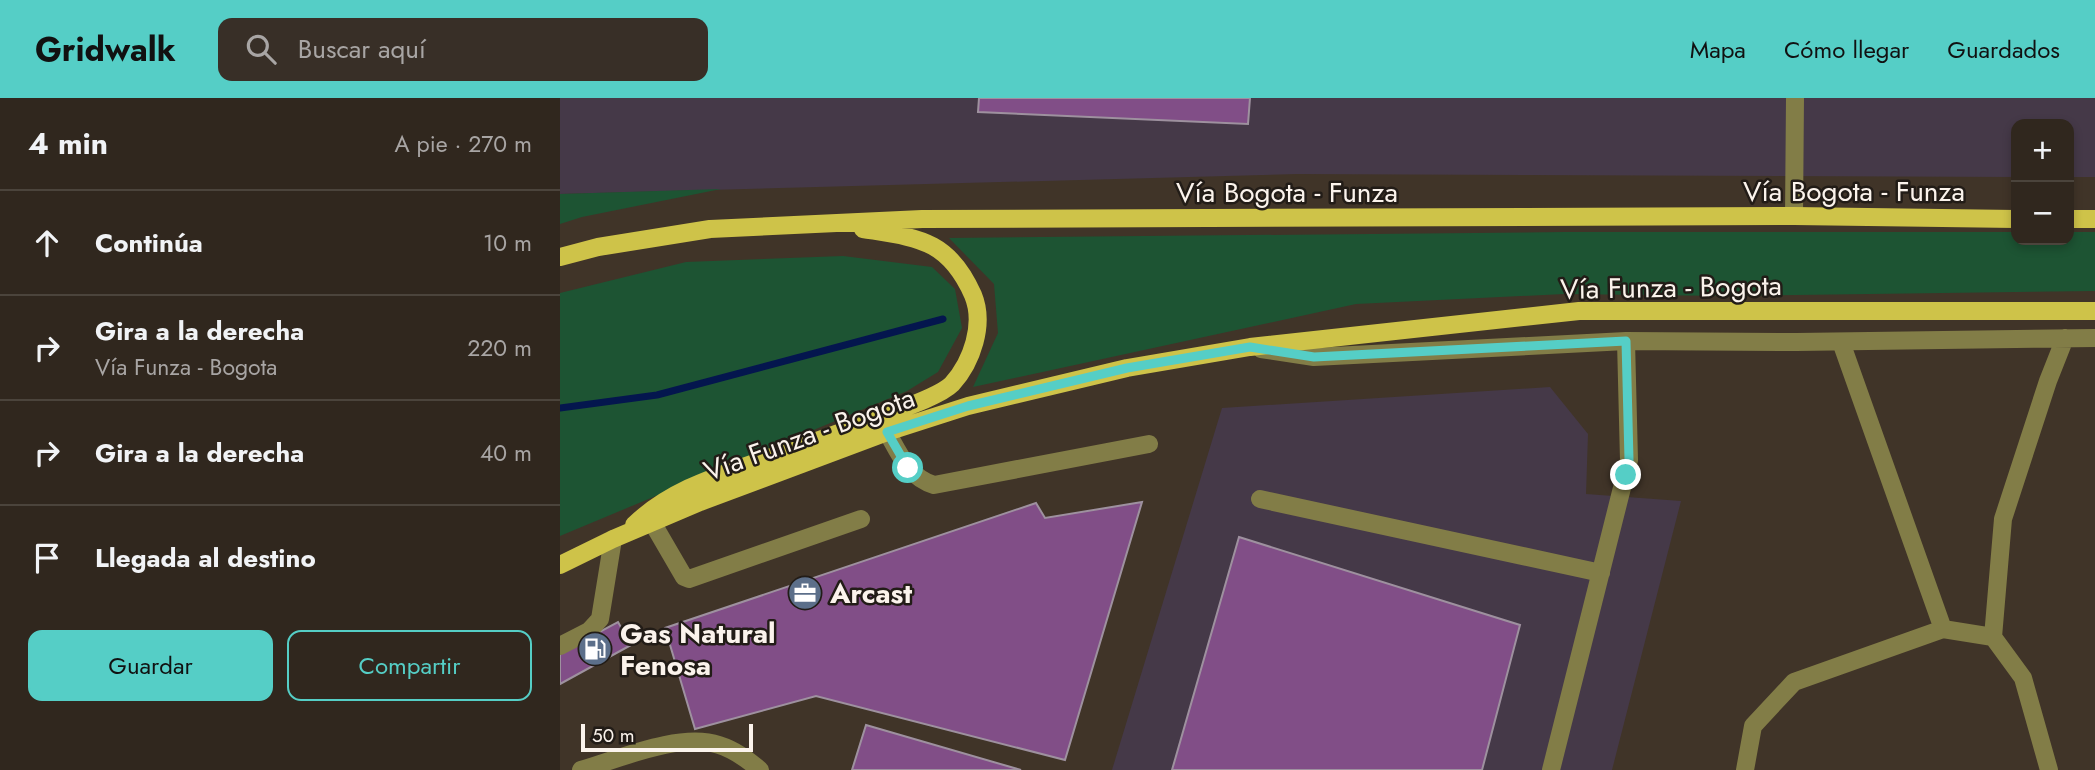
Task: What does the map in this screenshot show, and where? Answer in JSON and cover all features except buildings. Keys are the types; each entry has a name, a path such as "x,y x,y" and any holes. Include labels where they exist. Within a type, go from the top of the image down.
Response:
{"main road":[{"name":"Vía Bogota - Funza","path":"560,257 598,247 710,229 935,219 1794,216 2011,219"},
{"path":"2074,219 2095,219"},
{"path":"618,537 651,508 697,483 870,421 941,391 950,386 968,361 977,330 975,300 963,274 945,253 917,238 823,223"},
{"name":"Vía Funza - Bogota","path":"560,565 700,502 887,432 968,406 1127,368 1250,347 1579,311 2095,311"}],"street":[{"path":"1794,216 1795,98"},
{"path":"2049,770 2024,678 1993,637 2003,519 2048,381 2065,338"},
{"name":"Vía Funza - Bogota","path":"1250,347 1314,357 1626,341 1841,342 2095,338"},
{"path":"1551,770 1629,460 1626,341"},
{"path":"1841,342 1943,629"},
{"path":"887,432 908,468 924,482 933,485 1149,444"},
{"path":"1260,499 1601,573"},
{"path":"652,522 684,577 689,579 860,519"},
{"path":"560,646 589,631 600,619 618,537"},
{"path":"1745,770 1753,726 1794,682 1943,629 1993,637"},
{"path":"581,770 661,747 692,742 717,744 743,756 760,770"}],"shaded area":[{"path":"560,98 2095,98 2095,177 2074,177 2074,119 2011,119 2011,177 1297,174 560,194"},
{"path":"1550,387 1588,434 1586,494 1681,501 1612,770 1112,770 1222,408"}],"green space":[{"path":"721,189 582,217 560,224 560,194"},
{"path":"1566,232 2011,232 2011,245 2074,245 2074,232 2095,232 2095,291 1726,296 1564,294 1356,304 973,387 998,333 994,284 949,238"},
{"path":"843,256 932,267 955,289 962,328 938,372 907,391 560,536 560,293 686,262"}],"waterway":[{"path":"560,408 657,395 943,319"}],"place":[{"name":"Arcast","path":"805,593"},
{"name":"Gas Natural Fenosa","path":"595,649"}],"route":[{"path":"908,468 887,432 968,406 1127,368 1250,347 1314,357 1626,341 1629,460 1626,475"}]}
